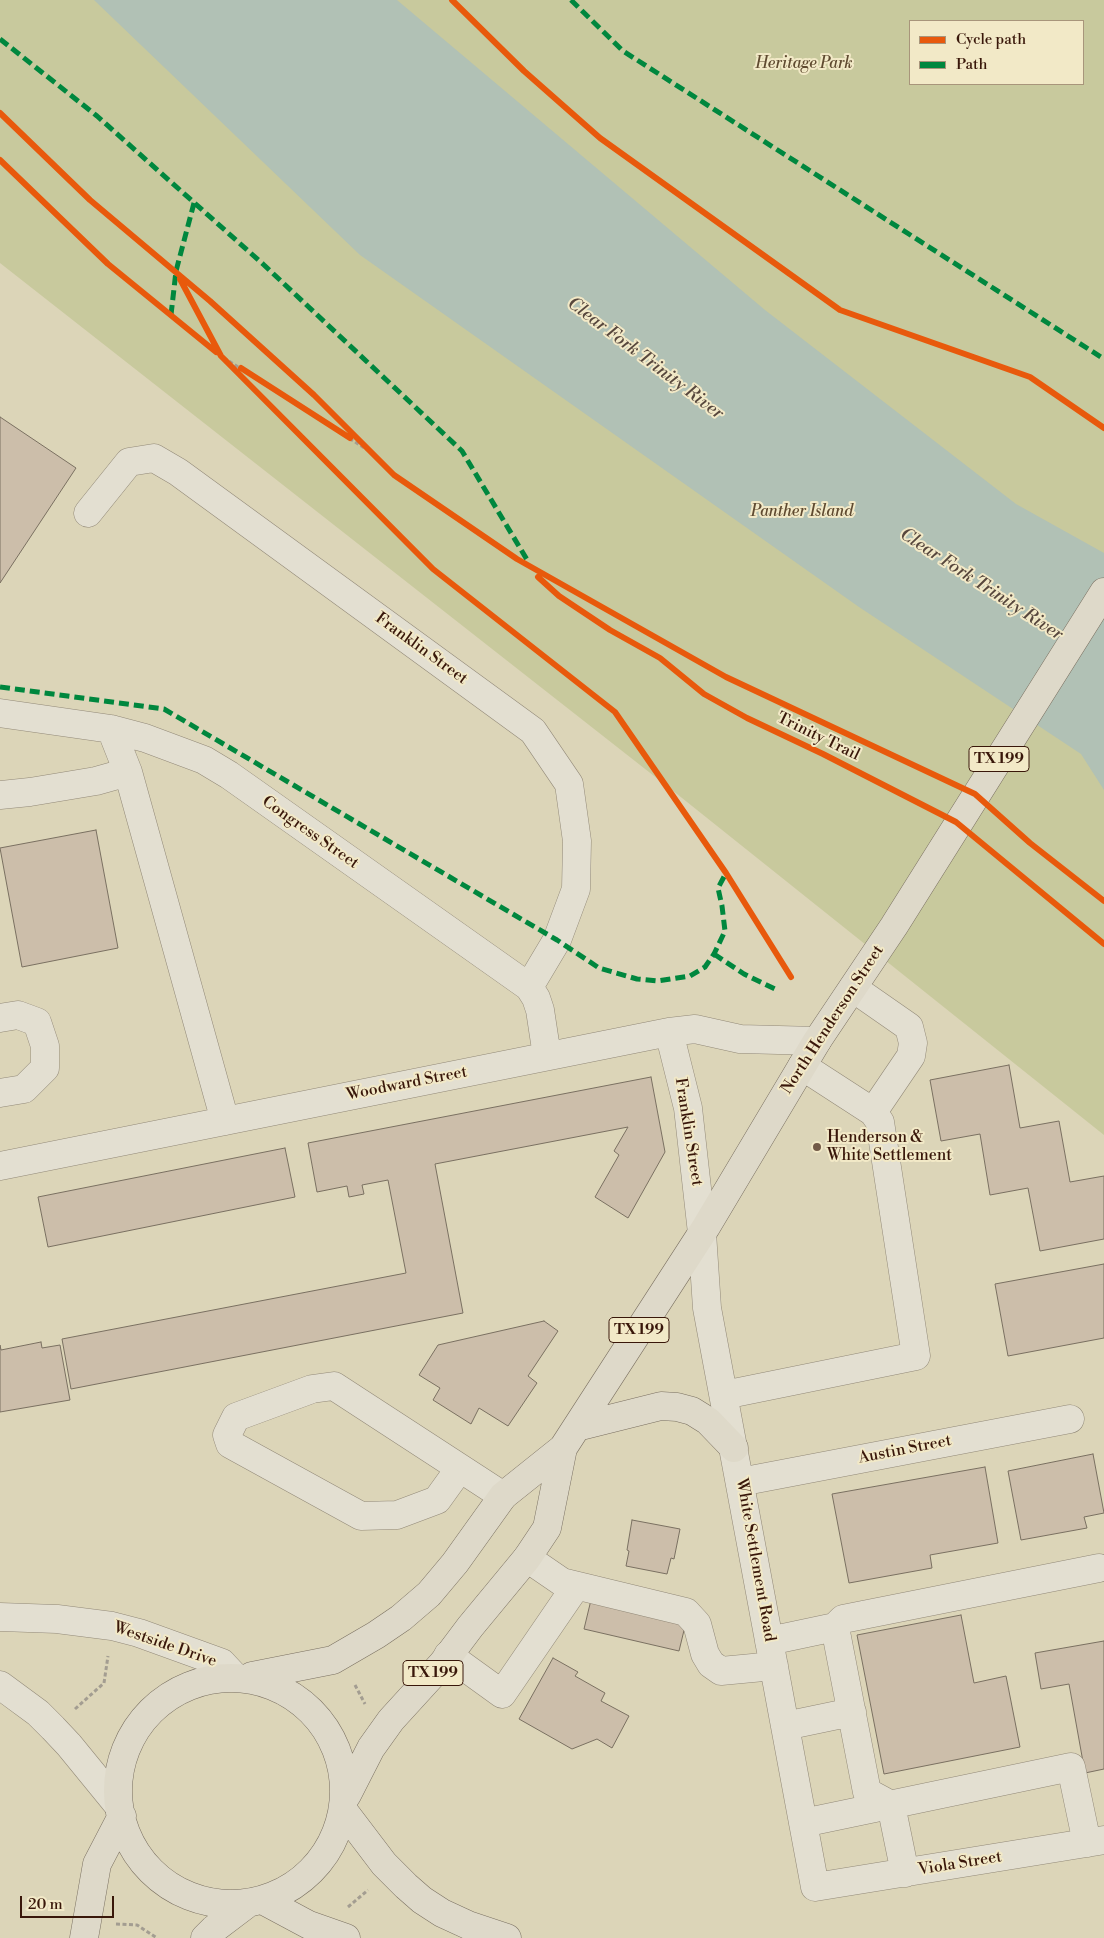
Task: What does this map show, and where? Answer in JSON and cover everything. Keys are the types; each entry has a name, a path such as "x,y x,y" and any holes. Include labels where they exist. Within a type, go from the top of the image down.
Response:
{"main road":[{"name":"North Henderson Street","path":"120,1811 120,1765 135,1730 162,1701 197,1682 243,1677 333,1660 376,1635 401,1618 429,1594 455,1563 503,1496 570,1438 702,1232 817,1041 894,926 1104,592"},
{"path":"570,1438 660,1406 677,1407 692,1411 708,1421 734,1448"},
{"name":"North Henderson Street","path":"256,1903 281,1894 310,1874 332,1845 345,1802 371,1748 399,1710 448,1655 527,1558 547,1528 570,1438"},
{"path":"243,1677 283,1690 306,1706 331,1737 344,1774 345,1802 384,1864 406,1886 422,1900 442,1913 468,1925 507,1938"},
{"path":"120,1811 128,1840 138,1860 161,1881 181,1894 211,1904 256,1903 308,1925 346,1938"},
{"path":"84,1938 97,1864 120,1811"},
{"path":"205,1938 214,1929 256,1903"}],"street":[{"name":"Franklin Street","path":"88,513 129,462 154,458 178,472 533,731 569,784 577,841 576,889 557,940 529,987"},
{"name":"Congress Street","path":"0,713 111,729 145,738 204,760 229,775 529,987 536,998 540,1010 547,1056"},
{"path":"111,729 128,772 225,1121"},
{"path":"0,795 96,781 128,772"},
{"path":"853,988 909,1027 914,1043 911,1056 873,1112"},
{"path":"0,1018 18,1015 37,1022 46,1046 45,1068 24,1088 0,1093"},
{"name":"Woodward Street","path":"0,1166 670,1032 695,1029 740,1039 817,1041"},
{"name":"Franklin Street","path":"670,1032 688,1108 702,1232"},
{"path":"724,1395 916,1356 880,1122 873,1112 802,1066"},
{"name":"White Settlement Road","path":"702,1232 707,1308 815,1887"},
{"path":"460,1468 437,1500 397,1515 361,1516 230,1444 227,1435 236,1417 312,1389 334,1386 460,1468 503,1496"},
{"name":"Austin Street","path":"740,1482 1070,1419"},
{"path":"527,1558 562,1582 686,1612 697,1624 705,1654 711,1664 721,1671 772,1654 835,1627 843,1619 1099,1568"},
{"path":"448,1655 502,1694 576,1586"},
{"name":"Westside Drive","path":"0,1617 57,1619 112,1626 139,1633 222,1663 243,1677"},
{"path":"835,1627 867,1792 891,1805 905,1873"},
{"path":"0,1685 38,1713 69,1744 120,1811"},
{"path":"786,1726 852,1712"},
{"path":"803,1823 1071,1766 1095,1841"},
{"name":"Viola Street","path":"815,1887 1095,1841"}],"path":[{"path":"0,160 108,264 221,356 369,450"},
{"path":"70,1713 104,1683 108,1651"},
{"path":"355,1684 365,1705 372,1709"},
{"path":"347,1909 351,1903 372,1887"},
{"path":"108,1924 137,1925 157,1938"}],"green space":[{"name":"Panther Island","path":"0,0 1104,0 1104,1135 677,794 0,263"}],"water":[{"name":"Clear Fork Trinity River","path":"94,0 397,0 765,310 1016,504 1104,553 1104,790 1081,754 859,607 360,255"}],"building":[{"path":"0,417 76,468 0,583"},
{"path":"96,830 118,948 22,967 0,848"},
{"path":"1009,1065 1020,1128 1059,1121 1070,1182 1104,1176 1104,1239 1040,1251 1028,1188 990,1195 980,1134 941,1141 930,1080"},
{"path":"651,1077 665,1152 628,1218 595,1197 619,1155 614,1151 628,1127 435,1164 463,1313 71,1389 62,1339 406,1273 388,1180 362,1185 364,1194 349,1197 347,1186 317,1192 308,1143"},
{"path":"285,1148 295,1197 48,1247 38,1197"},
{"path":"1104,1264 1104,1338 1008,1356 995,1284"},
{"path":"544,1321 558,1331 528,1376 537,1383 508,1426 479,1408 471,1424 433,1400 440,1388 419,1375 438,1345"},
{"path":"41,1342 42,1348 60,1345 70,1400 0,1412 0,1345 1,1350"},
{"path":"1093,1454 1104,1513 1084,1517 1087,1528 1021,1540 1008,1471"},
{"path":"985,1467 998,1543 930,1555 932,1568 849,1583 832,1494"},
{"path":"632,1520 680,1529 674,1559 671,1558 667,1574 626,1566"},
{"path":"591,1600 686,1622 679,1651 584,1629"},
{"path":"961,1615 974,1683 1006,1676 1020,1747 884,1774 857,1635"},
{"path":"1104,1641 1104,1769 1085,1773 1069,1684 1041,1689 1035,1653"},
{"path":"553,1658 578,1672 575,1676 605,1693 601,1701 629,1716 612,1748 597,1739 572,1749 519,1719"}],"marked path":[{"path":"571,0 623,51 1104,359"},
{"path":"0,39 97,116 264,265 462,451 529,563"},
{"path":"171,315 176,271 194,203"},
{"path":"0,687 164,709 557,940 599,968 637,979 657,981 690,976 705,967 714,954 725,931 718,888 726,873"},
{"path":"714,954 744,974 779,991"}],"cycle path":[{"path":"452,0 524,71 600,138 840,310 1030,377 1104,428"},
{"name":"Trinity Trail","path":"0,113 90,200 210,301 314,395 394,475 517,559 726,677 975,794 1030,843 1104,901"},
{"path":"0,160 108,264 216,352"},
{"path":"180,279 221,356 433,569 615,712 726,873 791,977"},
{"path":"241,368 350,438"},
{"name":"Trinity Trail","path":"538,577 559,596 610,630 660,658 704,694 747,718 823,754 956,822 1104,944"}],"place":[{"name":"Henderson & White Settlement","path":"817,1147"}],"park label":[{"name":"Heritage Park","path":"804,64"}]}
